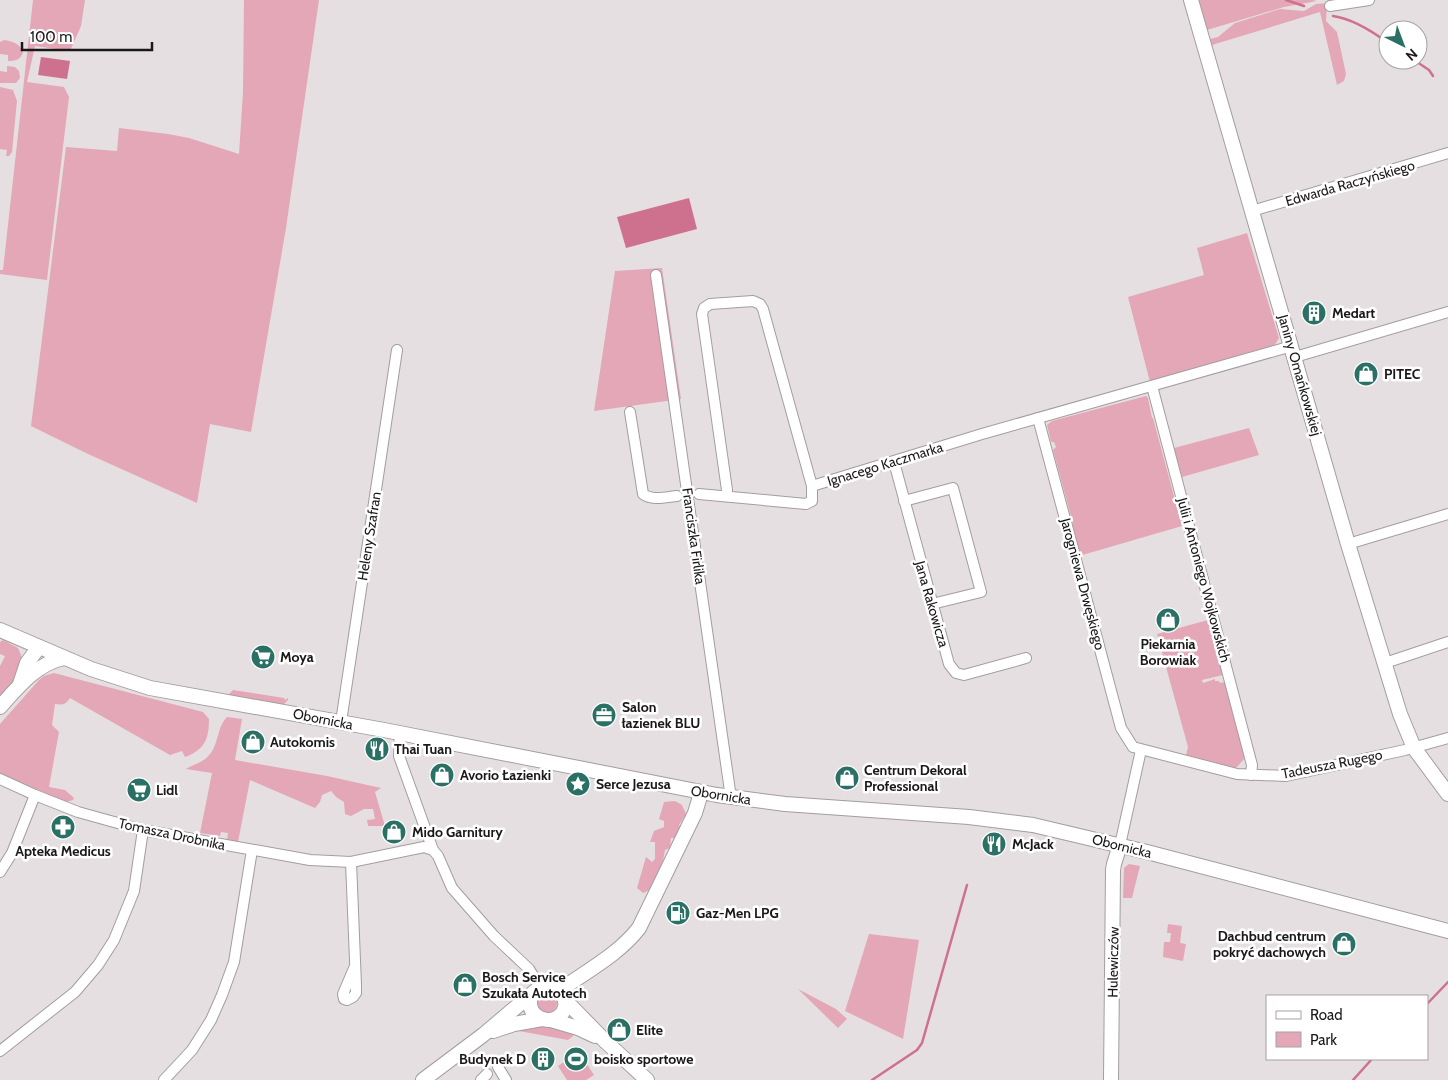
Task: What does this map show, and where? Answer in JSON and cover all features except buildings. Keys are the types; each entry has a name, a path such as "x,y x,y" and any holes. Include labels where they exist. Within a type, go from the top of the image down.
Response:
{"street":[{"name":"Janiny Omańkowskiej","path":"1191,0 1348,544 1400,714 1414,748 1448,794"},
{"path":"1330,6 1369,0"},
{"name":"Edwarda Raczyńskiego","path":"1252,211 1448,154"},
{"name":"Franciszka Firlika","path":"656,275 731,798"},
{"name":"Ignacego Kaczmarka","path":"726,496 727,490 702,314 704,308 710,304 753,301 760,304 763,309 812,486 1152,386 1448,312"},
{"name":"Heleny Szafran","path":"341,722 397,350"},
{"name":"Julii i Antoniego Wojkowskich","path":"1152,386 1252,765 1251,775"},
{"name":"Franciszka Firlika","path":"630,412 643,494 652,498 677,496"},
{"name":"Jarogniewa Drwęskiego","path":"1038,418 1121,728 1137,748"},
{"name":"Jana Rakowicza","path":"894,462 949,664 956,673 964,674 1026,658"},
{"name":"Franciszka Firlika","path":"699,494 806,504 812,501 812,486"},
{"path":"904,501 953,488 981,592 932,604"},
{"path":"1348,544 1448,514"},
{"name":"Obornicka","path":"0,630 90,669 150,688 341,722 731,798 804,806 1001,820 1041,827 1120,845 1448,931"},
{"path":"18,638 34,665"},
{"path":"1384,663 1448,642"},
{"path":"0,707 20,685 34,665 39,647"},
{"path":"34,665 64,658"},
{"path":"400,734 399,756 433,850 438,856 452,888 494,936 529,969 536,990 530,1001 531,1009 536,1015 576,1027 604,1041"},
{"path":"1414,748 1448,738"},
{"path":"1120,845 1128,809 1137,748"},
{"name":"Tadeusza Rugego","path":"1137,748 1237,774 1286,776 1414,748"},
{"name":"Tomasza Drobnika","path":"0,779 35,795 95,817 143,830 310,860 351,862 424,847 433,850"},
{"path":"562,995 627,942 639,928 692,821 701,793"},
{"path":"0,872 12,853 35,795"},
{"path":"0,1051 75,992 98,965 114,940 134,892 143,830"},
{"name":"Hulewiczów","path":"1111,1080 1113,870 1120,845"},
{"path":"164,1080 192,1050 211,1020 222,995 234,962 252,850"},
{"path":"351,862 355,966"},
{"path":"423,1080 483,1035 536,990 550,985 562,995 604,1041 647,1080"},
{"path":"483,1035 514,1024 547,1019 562,1013 565,1007 562,995"},
{"path":"498,1067 506,1080"}],"green space":[{"path":"33,0 85,0 81,26 70,51 35,46 27,82 64,87 69,97 47,280 0,274 0,270 3,270"},
{"path":"244,0 319,0 286,228 251,432 210,424 197,503 31,426 66,147 117,151 119,128 189,138 239,154 243,92"},
{"path":"1199,0 1317,1 1284,7 1207,30"},
{"path":"1327,3 1326,21 1337,32 1346,74 1344,81 1337,85 1320,12 1212,45 1210,39 1218,37 1235,23 1280,9 1304,11 1316,4"},
{"path":"4,40 13,42 20,47 23,52 19,58 8,61 8,55 0,54 0,42"},
{"path":"7,66 15,67 19,71 20,78 16,83 0,83 0,71 7,72"},
{"path":"0,87 13,90 17,101 12,152 9,156 6,156 7,150 0,149"},
{"path":"1247,233 1279,338 1274,346 1150,382 1128,297 1204,275 1197,248"},
{"path":"662,268 681,399 594,411 615,271"},
{"path":"1146,396 1182,526 1079,556 1071,516 1053,450 1056,447 1054,442 1051,442 1047,425 1052,421"},
{"path":"1249,428 1259,455 1182,477 1174,448"},
{"path":"1208,620 1223,675 1202,680 1203,683 1215,679 1215,681 1220,683 1225,682 1245,758 1236,768 1186,755 1188,747 1157,634"},
{"path":"3,640 18,648 23,660 17,680 0,701 0,666 5,656 0,654 0,642"},
{"path":"54,673 203,712 209,719 208,733 204,743 197,751 185,757 182,751 170,755 70,698 64,704 55,704 52,725 59,732 49,787 65,790 74,798 73,800 66,802 0,773 0,724 39,680 44,676"},
{"path":"233,690 284,698 285,700 288,698 288,700 283,705 228,695"},
{"path":"227,717 242,719 235,760 327,776 381,788 375,792 385,826 368,826 367,820 375,819 373,809 364,809 351,816 345,814 344,802 331,791 322,795 320,802 315,808 250,780 238,842 227,840 228,833 221,832 220,836 200,833 212,773 186,769 210,754 221,725"},
{"path":"675,801 682,805 686,814 679,825 681,830 676,838 671,838 670,848 665,850 660,875 654,886 643,893 637,888 646,857 652,862 655,859 655,842 650,842 654,831 664,827 664,821 659,819 664,802"},
{"path":"1129,864 1140,866 1132,898 1123,898 1124,868"},
{"path":"1168,924 1182,926 1180,943 1186,944 1183,961 1163,957 1164,942 1170,942 1171,933 1167,933"},
{"path":"869,934 919,940 903,1039 845,1011"},
{"path":"798,989 836,1009 847,1019 838,1028"},
{"path":"543,993 551,993 557,999 557,1007 551,1013 543,1013 537,1007 537,999"},
{"path":"546,1024 575,1030 573,1036 568,1040 519,1031 517,1027"},
{"name":"boisko sportowe","path":"579,1052 594,1075 586,1080 567,1080 558,1066"}],"shaded area":[{"path":"41,57 70,61 67,79 38,75"},
{"path":"689,198 697,229 626,248 617,217"}],"waterway":[{"path":"1286,0 1304,6"},
{"path":"1333,16 1362,26 1378,36"},
{"path":"1428,69 1433,76"},
{"path":"872,1080 917,1050 922,1043 967,885"},
{"path":"1428,1003 1448,982"},
{"path":"1353,1080 1371,1060"}],"place":[{"name":"Medart","path":"1314,313"},
{"name":"PITEC","path":"1366,374"},
{"name":"Piekarnia Borowiak","path":"1168,620"},
{"name":"Moya","path":"263,657"},
{"name":"Salon łazienek BLU","path":"604,715"},
{"name":"Autokomis","path":"253,742"},
{"name":"Thai Tuan","path":"377,749"},
{"name":"Avorio Łazienki","path":"442,775"},
{"name":"Centrum Dekoral Professional","path":"847,778"},
{"name":"Serce Jezusa","path":"578,784"},
{"name":"Lidl","path":"139,790"},
{"name":"Apteka Medicus","path":"63,827"},
{"name":"Mido Garnitury","path":"394,832"},
{"name":"McJack","path":"994,844"},
{"name":"Gaz-Men LPG","path":"678,913"},
{"name":"Dachbud centrum pokryć dachowych","path":"1344,944"},
{"name":"Bosch Service Szukała Autotech","path":"465,985"},
{"name":"Elite","path":"619,1030"},
{"name":"Budynek D","path":"543,1059"},
{"name":"boisko sportowe","path":"576,1059"}]}
